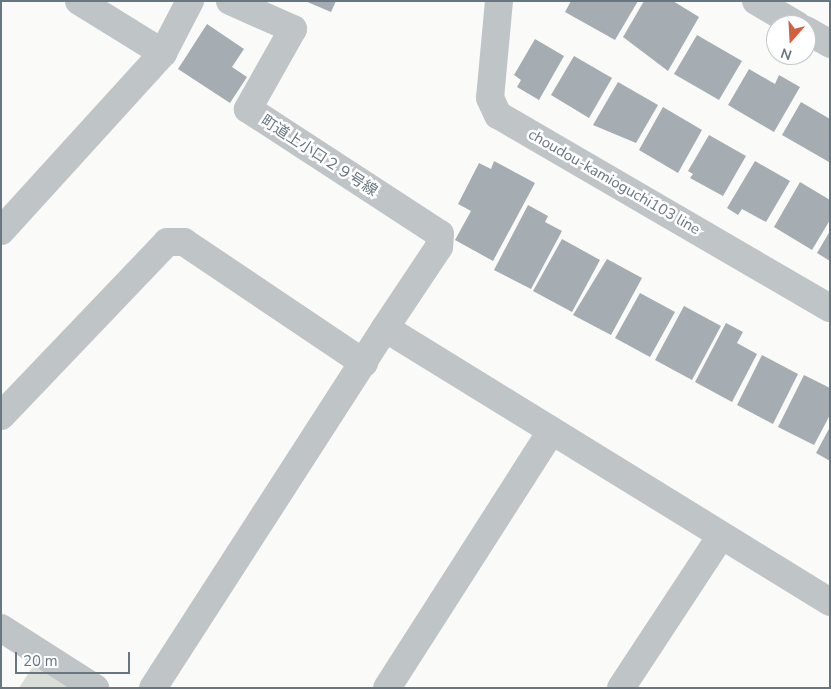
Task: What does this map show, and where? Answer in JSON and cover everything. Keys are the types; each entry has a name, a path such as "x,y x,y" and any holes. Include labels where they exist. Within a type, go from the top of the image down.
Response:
{"street":[{"path":"79,1 163,53"},
{"path":"1,232 163,53 190,1"},
{"name":"町道上小口２９号線","path":"230,1 293,29 248,109 440,234 438,247 385,328"},
{"name":"choudou-kamioguchi103 line","path":"499,1 490,98 498,115 830,308"},
{"path":"756,1 780,15"},
{"path":"816,36 830,44"},
{"path":"1,416 167,242 184,242 364,363"},
{"path":"153,688 385,328 551,432 830,602"},
{"path":"387,688 551,432"},
{"path":"621,688 721,536"},
{"path":"1,628 94,688"}],"shaded area":[{"path":"35,663 71,688 19,688"}],"building":[{"path":"305,1 336,1 331,12"},
{"path":"571,1 638,1 615,40 565,12"},
{"path":"644,1 673,1 699,17 668,71 623,37"},
{"path":"207,24 244,49 232,67 247,77 230,103 178,69"},
{"path":"697,35 742,61 719,100 674,74"},
{"path":"535,39 564,56 539,100 517,87 521,80 514,75"},
{"path":"574,56 612,78 589,118 551,95"},
{"path":"749,69 775,84 779,75 800,87 774,132 728,105"},
{"path":"618,82 658,105 636,143 593,125"},
{"path":"801,102 830,119 829,162 782,135"},
{"path":"663,107 702,130 678,173 639,150"},
{"path":"709,135 746,156 723,196 690,178 693,174 688,171"},
{"path":"494,161 535,183 493,261 455,240 471,211 458,204 479,163 491,169"},
{"path":"755,161 790,181 766,222 742,209 738,215 727,208"},
{"path":"800,182 830,200 830,220 812,250 774,227"},
{"path":"528,205 548,216 545,222 562,231 531,289 494,270"},
{"path":"830,231 830,261 817,253"},
{"path":"562,239 600,260 572,312 533,291"},
{"path":"607,259 642,278 611,335 573,315"},
{"path":"640,293 675,312 650,357 615,338"},
{"path":"684,306 721,326 692,380 655,360"},
{"path":"726,323 743,332 737,343 757,354 732,402 695,382"},
{"path":"762,355 798,374 773,424 737,405"},
{"path":"804,375 830,388 830,415 814,445 778,427"},
{"path":"830,427 830,461 816,453"}]}
